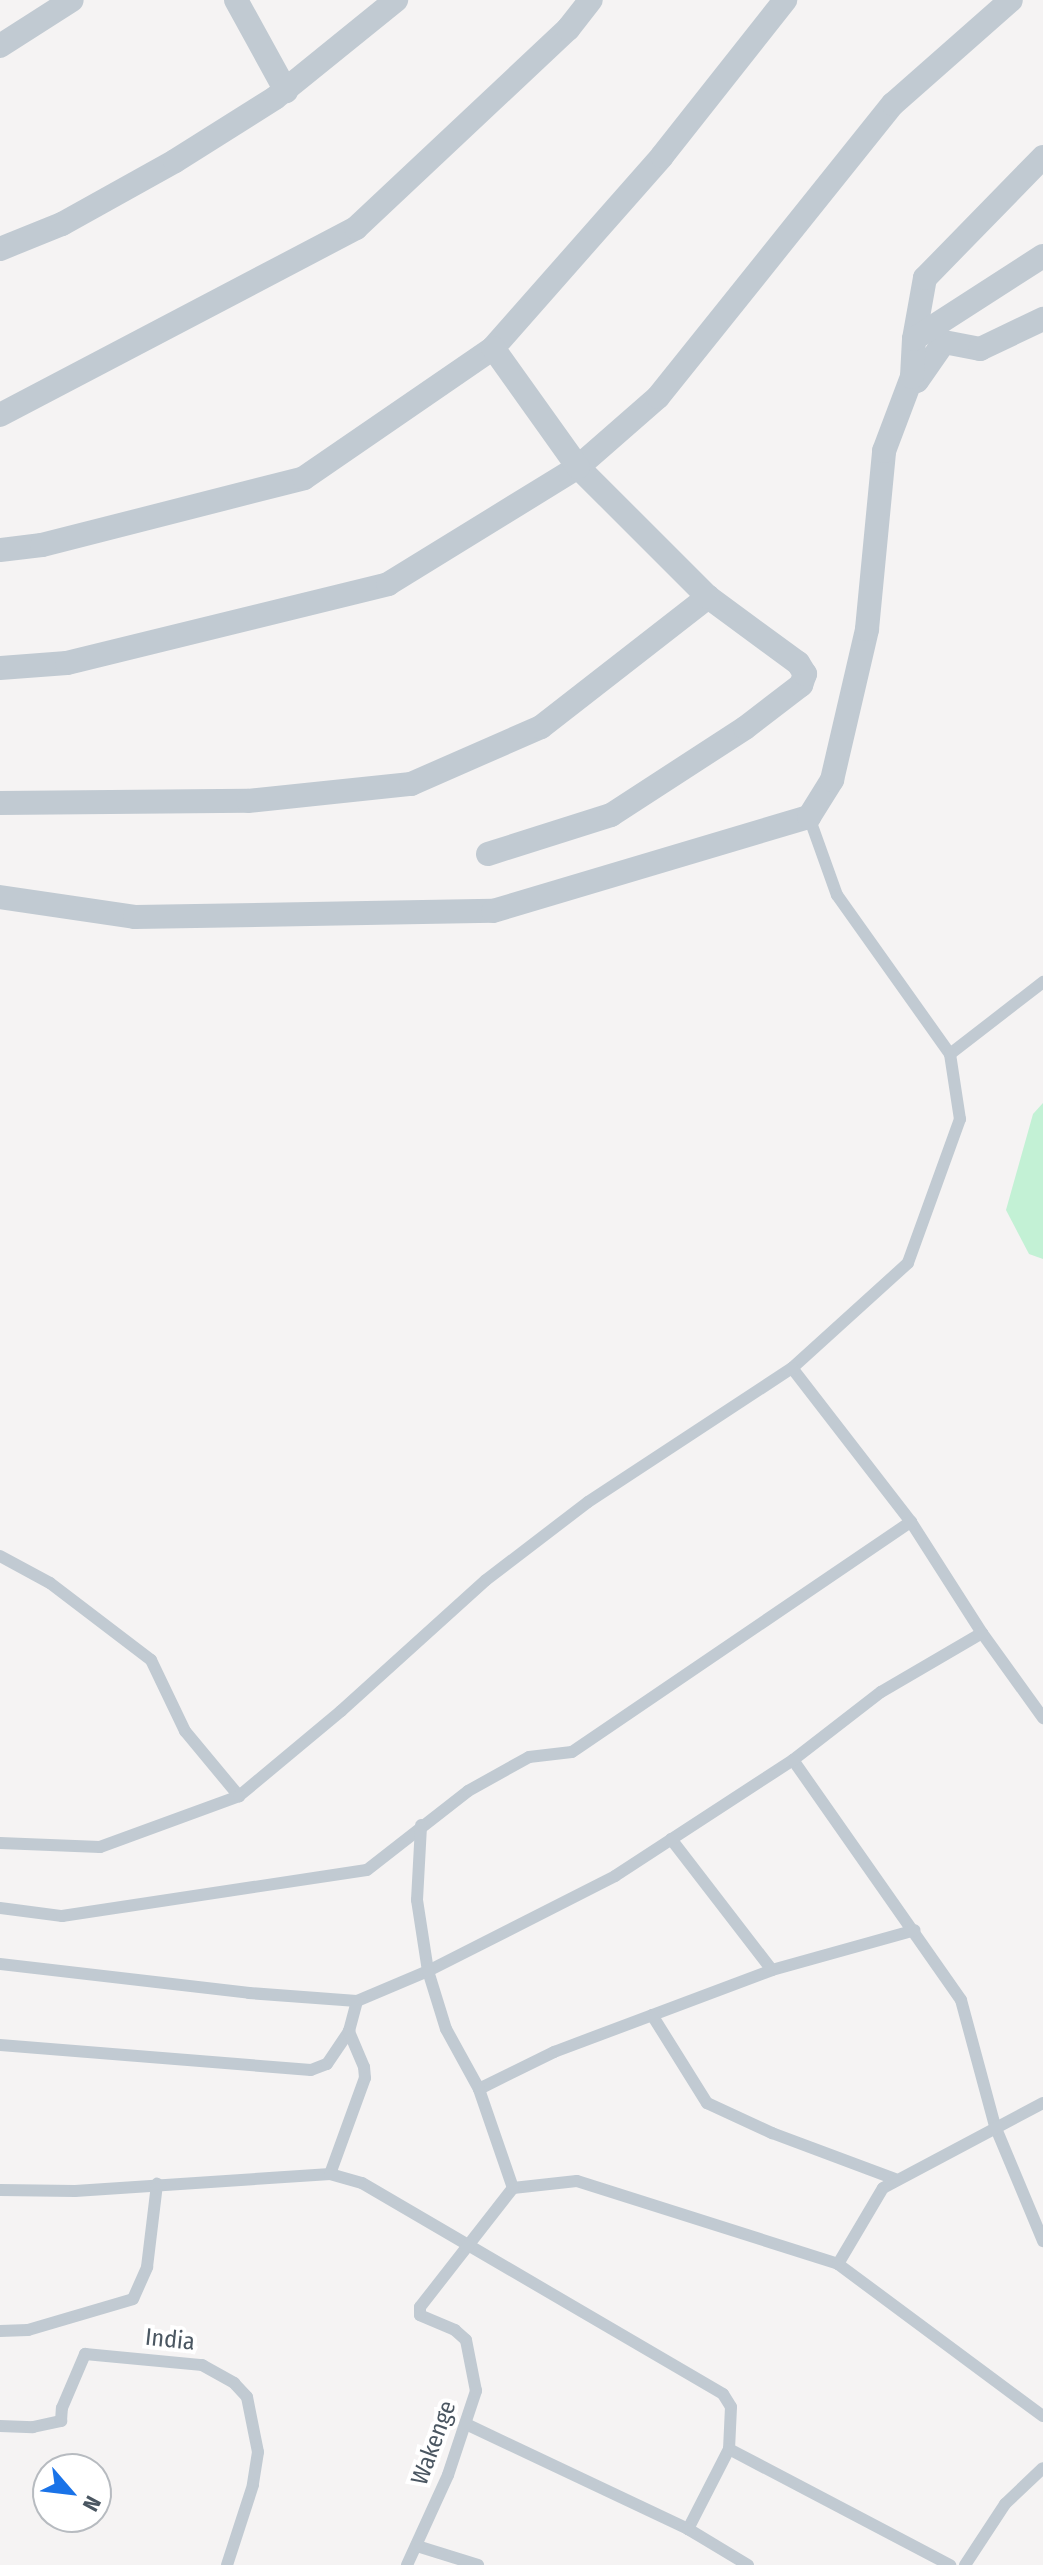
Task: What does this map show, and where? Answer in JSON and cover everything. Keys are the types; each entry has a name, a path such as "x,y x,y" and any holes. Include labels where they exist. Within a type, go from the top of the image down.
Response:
{"street":[{"path":"0,46 72,0"},
{"path":"236,0 286,91"},
{"path":"0,249 62,224 175,161 286,91 396,0"},
{"path":"0,415 356,228 568,29 591,0"},
{"path":"0,550 42,545 304,478 493,348 576,258 662,156 785,0"},
{"path":"0,668 73,662 374,589 399,580 578,467 658,397 893,104 1011,0"},
{"path":"0,897 135,917 493,911 809,817 832,780 867,629 884,451 912,377 914,339 925,278 1043,157"},
{"path":"914,339 1043,256"},
{"path":"912,377 917,381 944,342 980,349 1043,319"},
{"path":"488,854 611,815 745,728 801,685 805,674 798,663 708,597 578,467 493,348"},
{"path":"0,803 248,801 411,784 541,727 708,597"}],"lane":[{"path":"0,1843 100,1847 239,1796 341,1711 498,1570 588,1502 792,1368 908,1263 959,1128 950,1054 837,895 809,817"},
{"path":"950,1054 1043,982"},
{"path":"792,1368 911,1522 982,1633 1043,1718"},
{"path":"0,1908 62,1916 367,1870 468,1791 529,1757 572,1752 911,1522"},
{"path":"0,1556 50,1583 151,1660 185,1731 239,1796"},
{"path":"0,1964 249,1993 357,2001 428,1971 615,1876 793,1760 881,1692 982,1633"},
{"path":"793,1760 915,1930 961,2000 995,2126 1043,2241"},
{"path":"421,1825 417,1900 428,1971 446,2029 479,2089 513,2188"},
{"path":"671,1839 772,1970"},
{"path":"479,2089 554,2052 772,1970 915,1930"},
{"path":"0,2045 311,2070 327,2064 349,2031 357,2001"},
{"path":"652,2015 707,2103 772,2133 895,2179"},
{"path":"330,2174 365,2078 364,2067 349,2031"},
{"path":"838,2264 883,2188 1043,2103"},
{"path":"0,2190 75,2191 330,2174 362,2183 723,2394 731,2407 729,2449 688,2529"},
{"path":"469,2248 513,2188 577,2181 838,2264 1043,2416"},
{"path":"0,2331 28,2330 133,2299 147,2267 157,2184"},
{"name":"Wakenge","path":"407,2565 466,2424 476,2384 466,2340 418,2311 469,2248"},
{"name":"India","path":"0,2426 33,2427 61,2421 62,2408 85,2354 202,2365 234,2383 247,2397 258,2452 253,2485 227,2565"},
{"path":"466,2424 688,2529 748,2565"},
{"path":"729,2449 950,2565"},
{"path":"965,2565 1005,2504 1043,2468"},
{"path":"417,2546 478,2565"}],"green space":[{"path":"1043,1103 1043,1259 1029,1254 1006,1210 1033,1114"}]}
